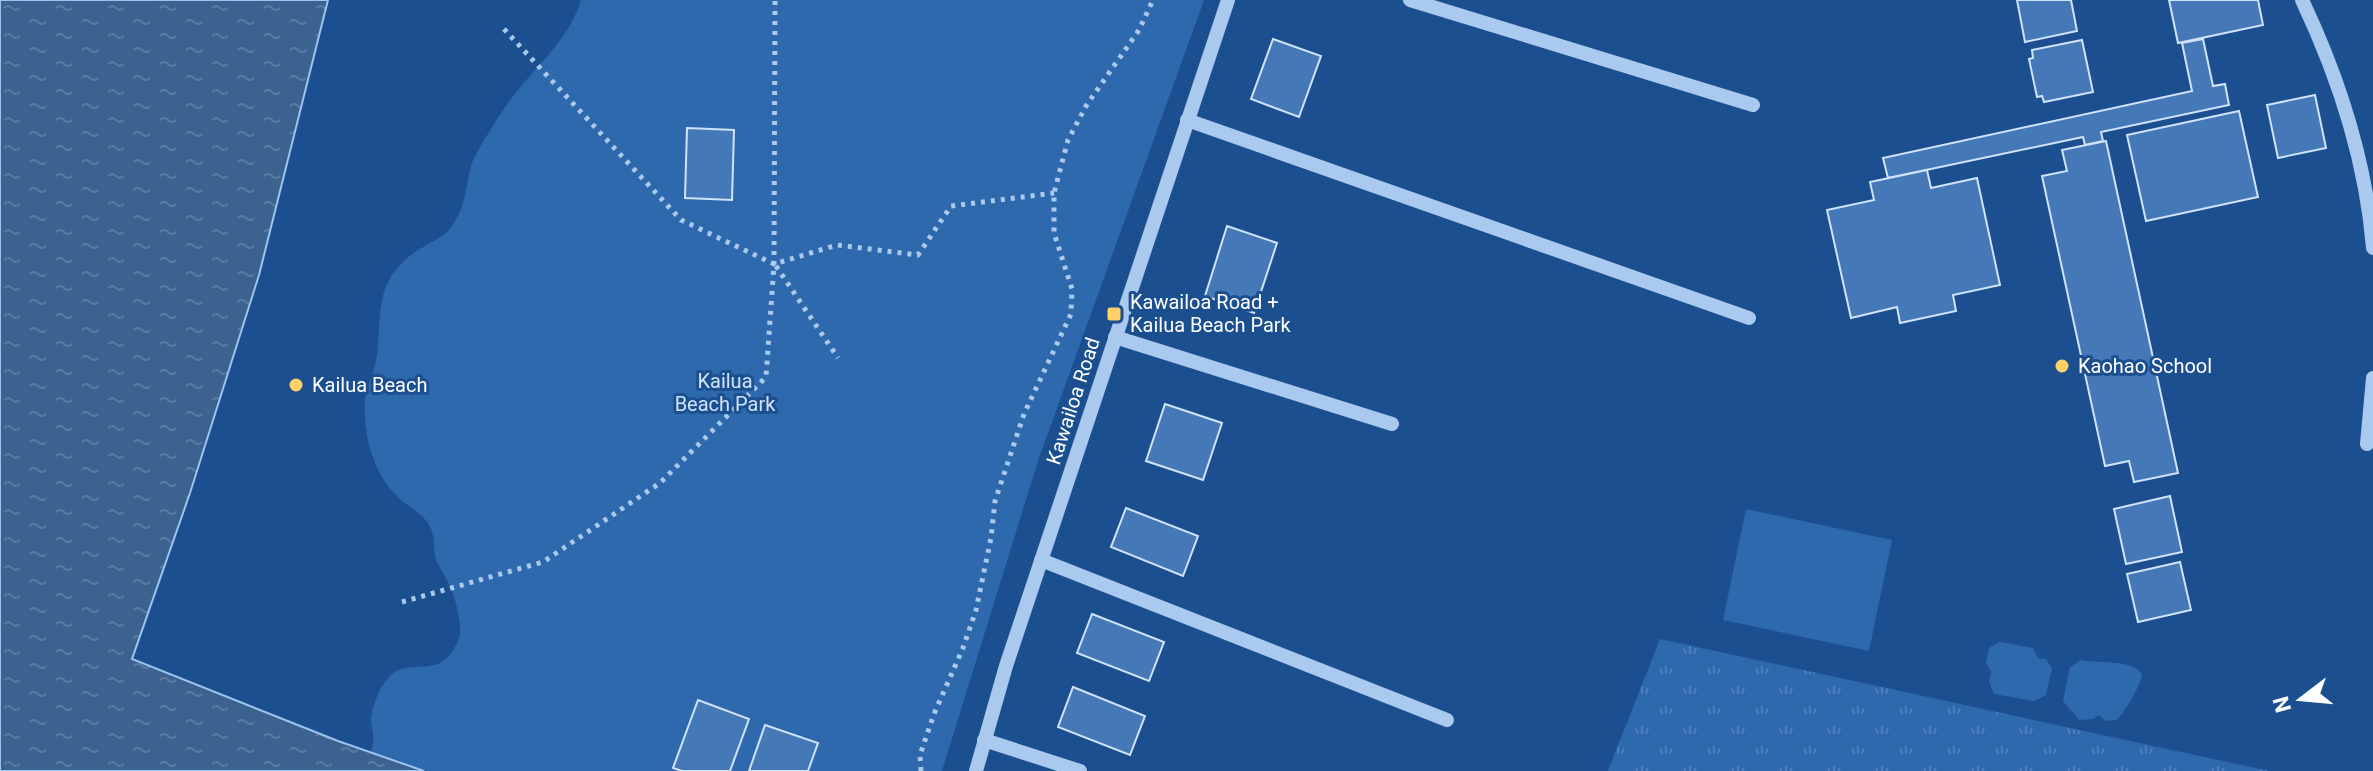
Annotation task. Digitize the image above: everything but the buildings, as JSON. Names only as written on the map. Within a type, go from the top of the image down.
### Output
[{"type":"street","name":"Kawailoa Road","points":[[976,771],[1041,560],[1228,0]]},
{"type":"street","points":[[1410,0],[1753,105]]},
{"type":"street","points":[[2302,0],[2320,37],[2352,134],[2373,248]]},
{"type":"street","points":[[1187,120],[1749,318]]},
{"type":"street","points":[[1115,337],[1392,424]]},
{"type":"street","points":[[2367,444],[2373,378]]},
{"type":"street","points":[[1041,560],[1447,720]]},
{"type":"street","points":[[984,740],[1080,771]]},
{"type":"path","points":[[402,602],[543,562],[660,483],[766,377],[774,264],[775,0]]},
{"type":"path","points":[[921,771],[920,755],[929,728],[976,610],[991,538],[995,501],[1024,414],[1071,314],[1072,289],[1054,233],[1054,193],[1068,140],[1086,106],[1139,30],[1153,0]]},
{"type":"path","points":[[504,29],[681,220],[774,264],[838,358]]},
{"type":"path","points":[[774,264],[837,245],[918,255],[951,206],[1054,193]]},
{"type":"green space","name":"Kailua Beach Park","points":[[581,0],[1204,0],[1038,461],[942,771],[360,771],[372,747],[372,714],[386,680],[399,670],[435,665],[444,660],[452,652],[460,633],[454,597],[436,559],[429,524],[392,491],[377,468],[368,442],[365,401],[376,360],[384,292],[406,259],[444,234],[454,223],[463,202],[471,166],[482,144],[508,103],[568,29]]},
{"type":"green space","points":[[1746,509],[1892,540],[1869,651],[1723,620]]},
{"type":"green space","points":[[1660,639],[2269,771],[1608,771]]},
{"type":"green space","points":[[2000,642],[2033,648],[2038,658],[2046,659],[2052,668],[2046,695],[2034,701],[1994,694],[1989,682],[1991,671],[1986,663],[1989,648]]},
{"type":"green space","points":[[2081,660],[2125,664],[2139,670],[2142,675],[2132,699],[2117,720],[2106,721],[2099,715],[2093,719],[2079,720],[2063,701],[2070,667]]},
{"type":"water","points":[[0,0],[328,0],[259,275],[190,493],[132,659],[338,741],[424,771],[0,771]]},
{"type":"place","name":"Kawailoa Road + Kailua Beach Park","points":[[1114,314]]},
{"type":"place","name":"Kaohao School","points":[[2062,366]]},
{"type":"place","name":"Kailua Beach","points":[[296,385]]}]
